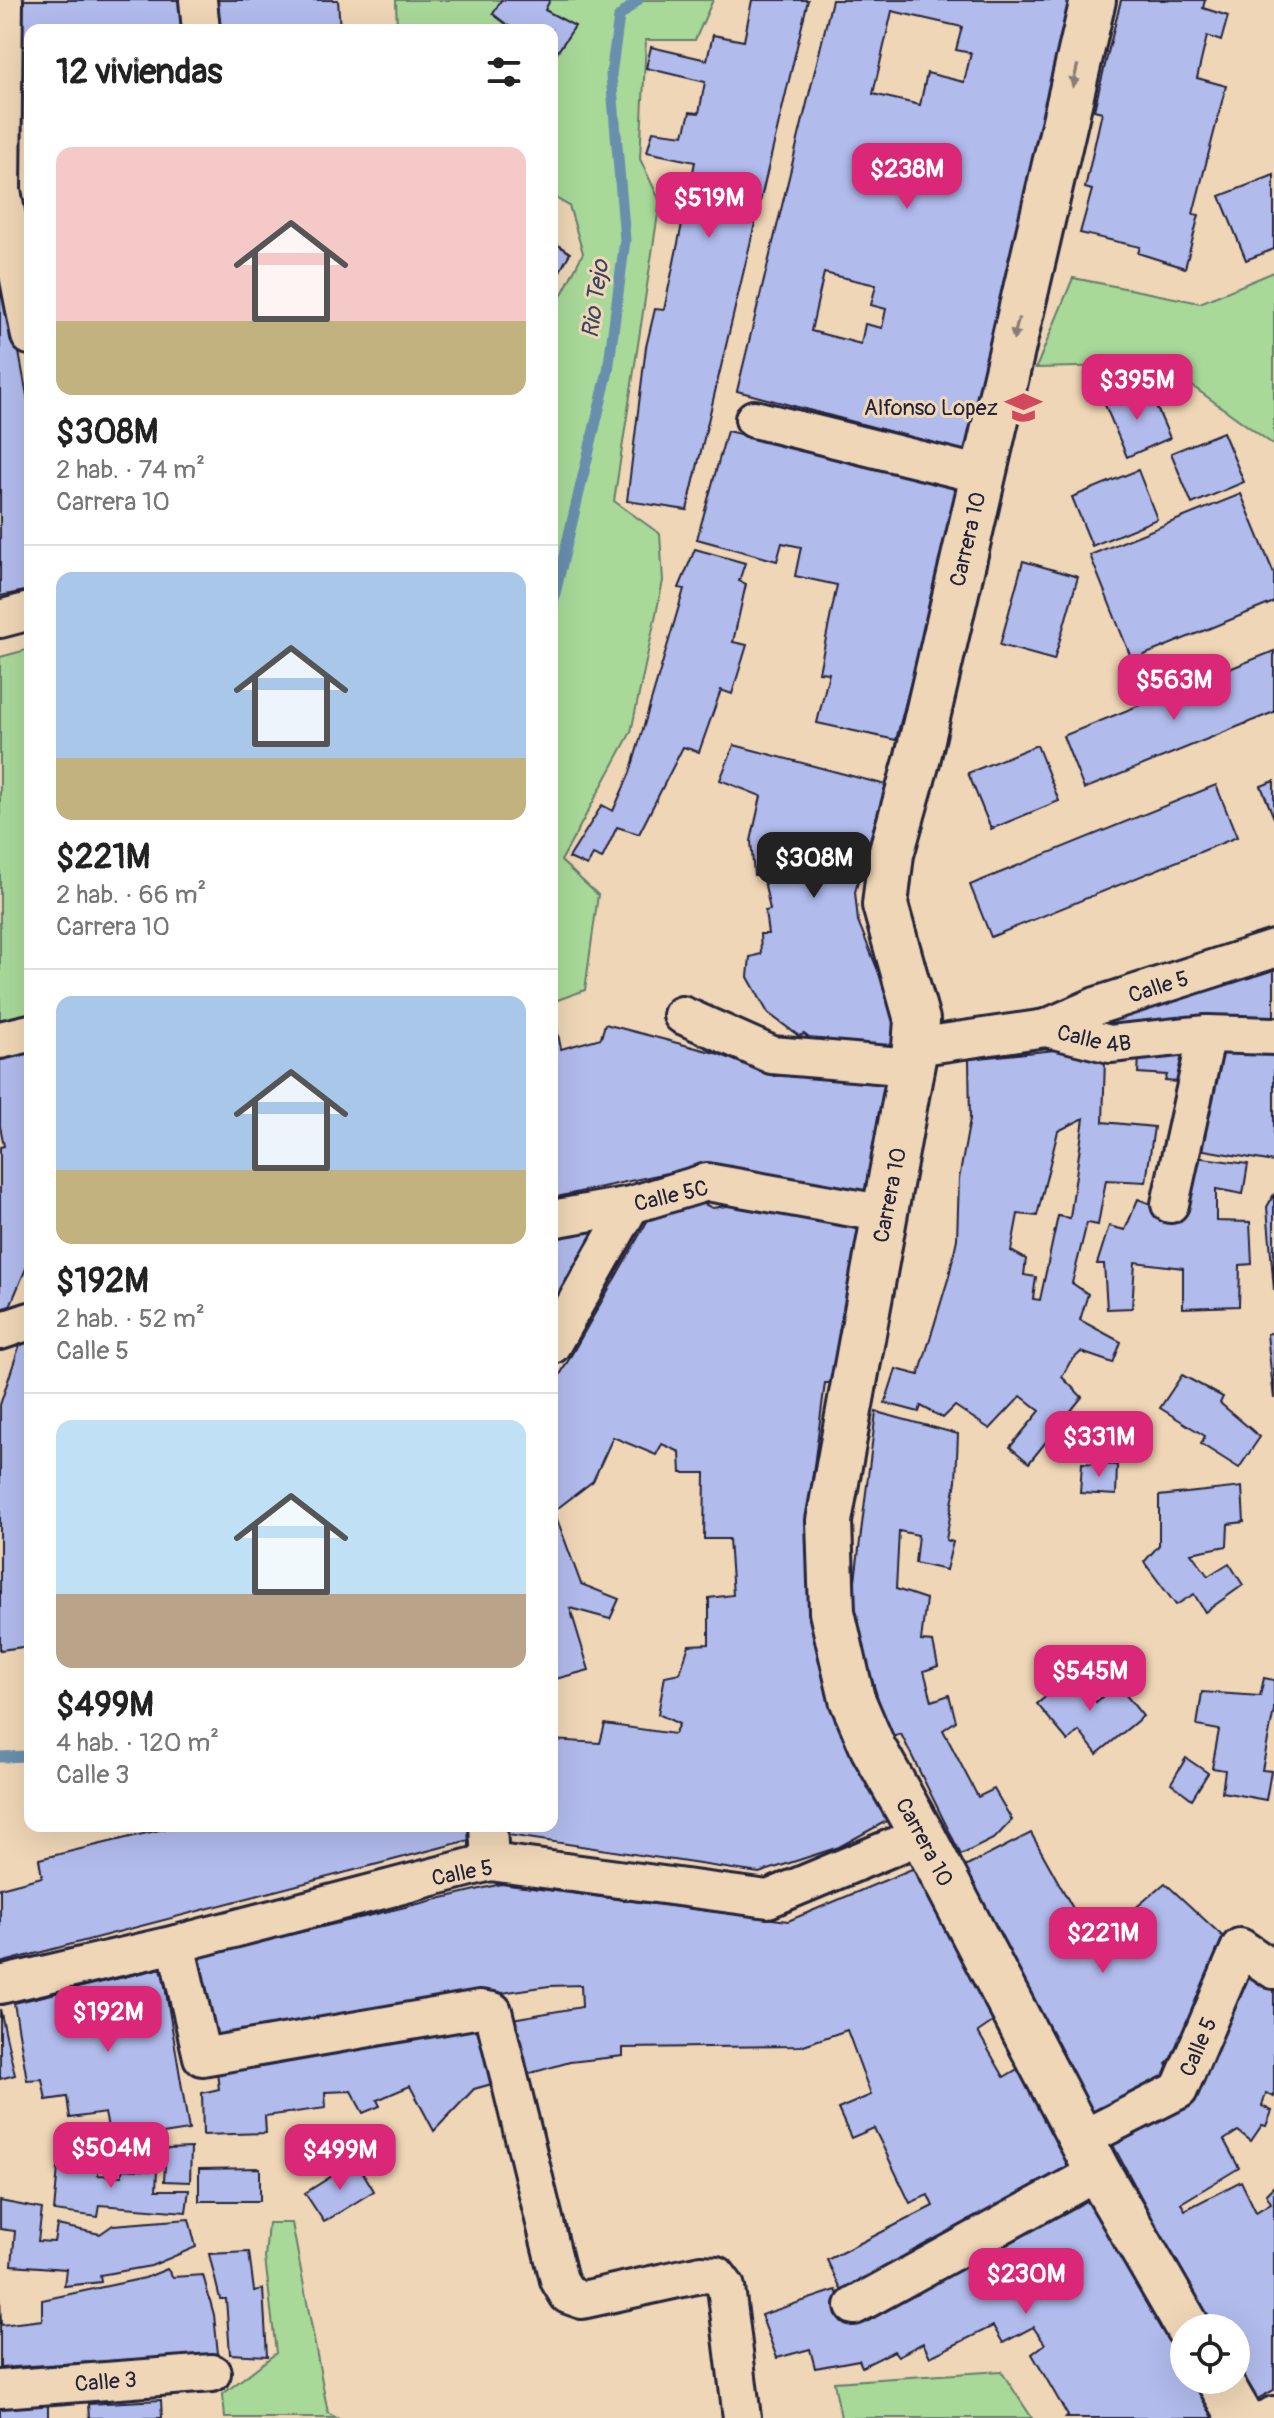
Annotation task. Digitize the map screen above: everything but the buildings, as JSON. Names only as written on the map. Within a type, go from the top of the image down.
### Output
[{"type":"street","points":[[4,0],[11,193],[24,291]]},
{"type":"street","points":[[198,0],[200,24]]},
{"type":"street","name":"Carrera 10","points":[[1093,0],[917,761],[891,854],[885,905],[917,1020],[914,1057],[829,1521],[832,1612],[852,1699],[873,1748],[922,1835],[1089,2156],[1180,2314]]},
{"type":"street","points":[[754,419],[982,475]]},
{"type":"street","points":[[0,619],[24,613]]},
{"type":"street","name":"Calle 5","points":[[1046,1028],[1096,1006],[1274,949]]},
{"type":"street","name":"Calle 4B","points":[[682,1015],[772,1055],[914,1057],[1046,1028],[1110,1044],[1207,1034],[1274,1036]]},
{"type":"street","points":[[0,1040],[24,1034]]},
{"type":"street","points":[[1170,1204],[1207,1034]]},
{"type":"street","name":"Calle 5C","points":[[558,1218],[631,1205],[707,1182],[886,1214]]},
{"type":"street","points":[[558,1334],[631,1205]]},
{"type":"street","points":[[488,1832],[490,1862]]},
{"type":"street","name":"Calle 5","points":[[0,1985],[176,1944],[490,1862],[768,1899],[922,1835]]},
{"type":"street","points":[[176,1944],[202,2057],[480,2009],[493,2011],[559,2280],[568,2295],[582,2300],[701,2274],[717,2275],[726,2287],[742,2418]]},
{"type":"street","name":"Calle 5","points":[[854,2306],[1089,2156],[1179,2090],[1240,1947],[1274,1970]]},
{"type":"street","name":"Calle 3","points":[[0,2389],[70,2402],[212,2373]]},
{"type":"street","points":[[1227,2394],[1241,2418]]},
{"type":"street","points":[[1269,2418],[1274,2415]]},
{"type":"green space","points":[[396,0],[713,0],[695,40],[646,40],[640,159],[660,201],[614,501],[660,534],[663,581],[631,732],[561,861],[598,895],[585,990],[558,1000],[558,302],[583,253],[569,206],[558,200],[558,24],[397,24]]},
{"type":"green space","points":[[1274,272],[1274,445],[1163,365],[1036,368],[1073,278],[1200,303]]},
{"type":"green space","points":[[24,651],[24,1021],[0,1027],[0,657]]},
{"type":"green space","points":[[268,2223],[292,2223],[328,2413],[337,2418],[225,2418],[223,2394],[276,2353],[265,2258]]},
{"type":"green space","points":[[1001,2371],[1032,2418],[841,2418],[834,2382]]},
{"type":"waterway","name":"Rio Tejo","points":[[558,581],[608,371],[625,240],[611,75],[619,17],[638,0]]},
{"type":"waterway","name":"Rio Tejo","points":[[0,1757],[24,1756]]},
{"type":"place","name":"Alfonso Lopez","points":[[1024,407]]}]
